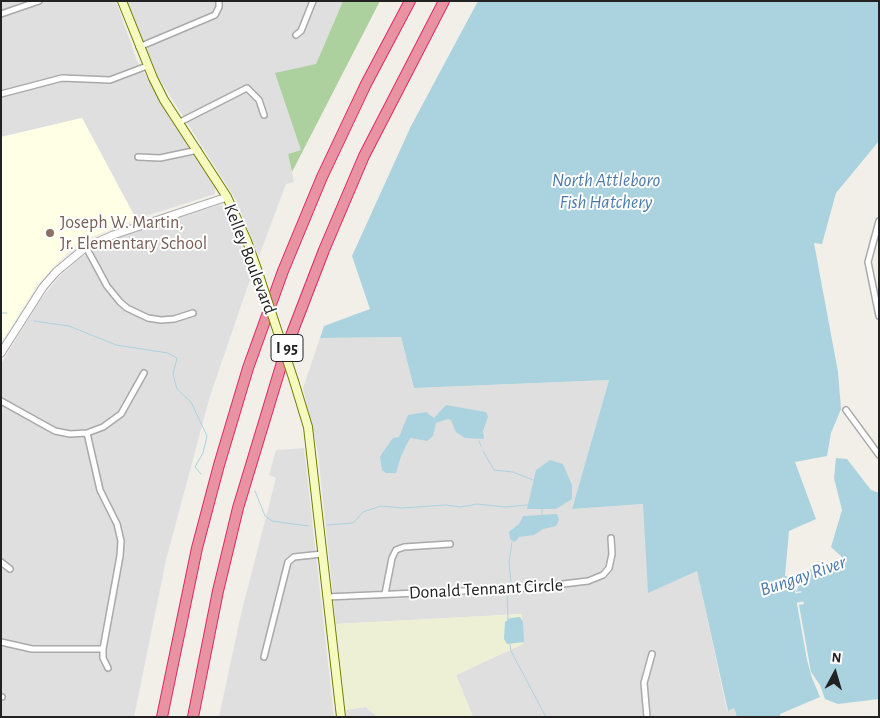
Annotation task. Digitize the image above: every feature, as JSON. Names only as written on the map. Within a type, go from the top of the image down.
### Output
[{"type":"highway","points":[[366,84],[403,1]]},
{"type":"highway","name":"I 95","points":[[162,717],[195,556],[216,473],[243,384],[302,224],[366,84],[410,1]]},
{"type":"highway","name":"I 95","points":[[193,717],[218,592],[238,508],[285,353],[318,266],[358,172],[394,95],[444,1]]},
{"type":"main road","name":"Kelley Boulevard","points":[[122,1],[138,47],[164,100],[198,150],[226,197],[247,241],[294,381],[308,427],[341,717]]},
{"type":"street","points":[[1,14],[39,1]]},
{"type":"street","points":[[138,47],[215,15],[219,7],[219,1]]},
{"type":"street","points":[[296,35],[302,27],[313,1]]},
{"type":"street","points":[[1,94],[62,78],[110,80],[147,66]]},
{"type":"street","points":[[180,122],[248,88],[259,100],[264,115]]},
{"type":"street","points":[[138,157],[160,158],[198,150]]},
{"type":"street","points":[[1,354],[43,287],[56,272],[86,246],[226,197]]},
{"type":"street","points":[[879,221],[868,262],[879,316]]},
{"type":"street","points":[[86,246],[107,286],[127,308],[148,318],[161,320],[174,319],[193,313]]},
{"type":"street","points":[[1,401],[55,431],[70,434],[87,433],[103,427],[121,414],[144,373]]},
{"type":"street","points":[[846,410],[879,455]]},
{"type":"street","points":[[87,433],[100,490],[117,524],[121,541],[103,649],[104,662],[108,668]]},
{"type":"street","name":"Donald Tennant Circle","points":[[327,597],[529,588],[588,581],[603,575],[609,568],[612,559],[611,538]]},
{"type":"street","points":[[385,594],[392,558],[396,550],[404,547],[450,544]]},
{"type":"street","points":[[264,656],[288,562],[294,558],[322,554]]},
{"type":"street","points":[[1,562],[10,569]]},
{"type":"street","points":[[1,642],[21,648],[103,649]]},
{"type":"street","points":[[647,717],[644,683],[652,654]]},
{"type":"shaded area","points":[[1,1],[116,1],[137,61],[215,188],[215,194],[136,219],[82,118],[1,137]]},
{"type":"shaded area","points":[[127,1],[343,1],[316,64],[301,150],[288,154],[294,182],[286,184],[259,256],[236,200],[155,72]]},
{"type":"shaded area","name":"Joseph W. Martin, Jr. Elementary School","points":[[82,118],[136,219],[88,238],[68,252],[37,285],[1,343],[1,137]]},
{"type":"shaded area","points":[[219,205],[226,207],[228,210],[252,274],[210,396],[166,560],[134,717],[1,717],[1,364],[40,300],[58,278],[80,258],[116,237]]},
{"type":"shaded area","points":[[401,337],[414,388],[609,380],[572,509],[643,504],[697,570],[727,711],[734,708],[737,717],[473,717],[456,675],[523,644],[521,614],[336,624],[318,453],[303,388],[320,338]]},
{"type":"shaded area","points":[[304,448],[334,717],[219,717],[241,614],[276,478],[269,475],[276,450]]},
{"type":"shaded area","points":[[522,614],[523,644],[456,675],[473,717],[378,717],[366,707],[345,710],[336,624]]},
{"type":"shaded area","points":[[366,707],[378,717],[346,717],[345,710]]},
{"type":"green space","points":[[343,1],[380,1],[292,172],[288,154],[301,150],[275,73],[316,64]]},
{"type":"water","name":"North Attleboro Fish Hatchery","points":[[478,1],[879,1],[879,141],[836,193],[822,244],[814,243],[838,372],[841,409],[831,433],[827,456],[795,462],[816,519],[789,531],[785,576],[798,579],[795,593],[807,660],[820,697],[780,714],[780,717],[737,717],[734,708],[728,711],[697,571],[648,593],[643,504],[572,509],[609,380],[414,388],[401,337],[320,338],[324,326],[370,309],[352,256],[411,126]]},
{"type":"water","points":[[446,405],[486,412],[488,417],[483,431],[484,439],[465,438],[456,432],[451,420],[448,419],[436,423],[433,436],[427,441],[411,438],[409,440],[401,456],[396,473],[386,473],[382,470],[380,457],[393,438],[399,437],[408,415],[426,412],[434,418]]},
{"type":"water","points":[[836,458],[847,459],[871,490],[879,493],[879,699],[838,704],[825,699],[820,685],[811,672],[799,605],[804,604],[801,591],[796,592],[804,573],[819,565],[834,567],[840,564],[841,556],[831,547],[842,510],[834,478]]},
{"type":"water","points":[[550,460],[563,464],[572,485],[572,499],[556,509],[527,509],[536,470]]},
{"type":"water","points":[[557,514],[559,520],[556,526],[543,529],[534,535],[519,537],[515,542],[510,539],[509,532],[519,524],[523,516]]},
{"type":"water","points":[[520,617],[523,622],[524,642],[507,644],[504,639],[505,622],[510,618]]},
{"type":"waterway","points":[[1,313],[7,313]]},
{"type":"waterway","points":[[34,321],[69,326],[116,345],[168,353],[177,358],[173,374],[177,389],[191,402],[207,436],[203,453],[195,467],[201,474]]},
{"type":"waterway","points":[[479,441],[481,446]]},
{"type":"waterway","points":[[483,451],[494,470],[513,472],[533,480]]},
{"type":"waterway","points":[[255,491],[265,516],[272,521],[308,526]]},
{"type":"waterway","points":[[327,525],[353,523],[363,512],[381,506],[402,508],[446,505],[461,507],[477,504],[505,507],[528,505]]},
{"type":"waterway","points":[[542,507],[542,516]]},
{"type":"waterway","points":[[511,582],[509,562],[512,542]]},
{"type":"waterway","points":[[507,593],[508,620]]},
{"type":"waterway","name":"Bungay River","points":[[786,600],[802,597]]},
{"type":"waterway","points":[[510,644],[511,651],[546,717]]},
{"type":"place","name":"Joseph W. Martin, Jr. Elementary School","points":[[50,233]]}]
